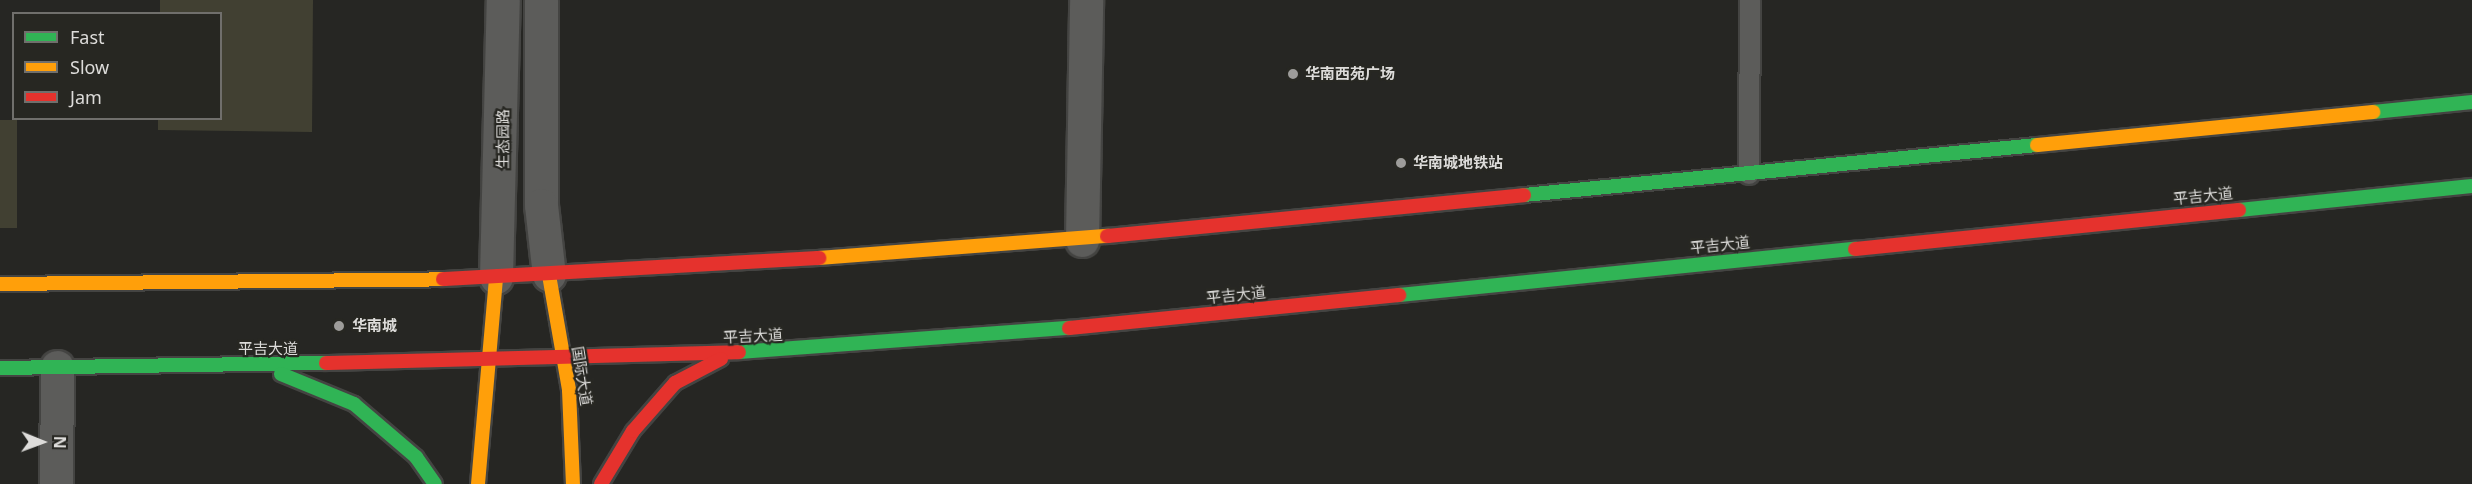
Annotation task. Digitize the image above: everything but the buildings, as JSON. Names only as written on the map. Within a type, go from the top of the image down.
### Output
[{"type":"main road","points":[[0,284],[549,275],[1082,240],[2472,102]]},
{"type":"main road","name":"平吉大道","points":[[0,368],[563,360],[735,353],[985,337],[2472,186]]},
{"type":"main road","name":"国际大道","points":[[549,275],[572,423],[573,484]]},
{"type":"main road","points":[[478,484],[486,362],[496,277]]},
{"type":"main road","points":[[601,484],[633,430],[675,383],[735,353]]},
{"type":"main road","points":[[235,366],[282,374],[354,404],[416,457],[435,484]]},
{"type":"street","name":"生态园路","points":[[496,277],[503,0]]},
{"type":"street","points":[[541,0],[541,205],[549,275]]},
{"type":"street","points":[[1082,240],[1086,0]]},
{"type":"street","points":[[56,484],[57,367]]},
{"type":"lane","points":[[1749,174],[1750,0]]},
{"type":"traffic: fast","points":[[2373,112],[2472,102]]},
{"type":"traffic: fast","points":[[1524,195],[2037,145]]},
{"type":"traffic: fast","points":[[2239,210],[2472,186]]},
{"type":"traffic: fast","points":[[1399,295],[1855,249]]},
{"type":"traffic: fast","points":[[739,352],[1069,328]]},
{"type":"traffic: fast","points":[[0,368],[326,363]]},
{"type":"traffic: fast","points":[[281,374],[354,404],[416,457],[435,484]]},
{"type":"traffic: slow","points":[[2037,145],[2373,112]]},
{"type":"traffic: slow","points":[[819,258],[1107,236]]},
{"type":"traffic: slow","points":[[549,275],[569,390],[573,484]]},
{"type":"traffic: slow","points":[[478,484],[496,277]]},
{"type":"traffic: slow","points":[[0,284],[443,279]]},
{"type":"traffic: jam","points":[[1107,236],[1524,195]]},
{"type":"traffic: jam","points":[[1855,249],[2239,210]]},
{"type":"traffic: jam","points":[[443,279],[819,258]]},
{"type":"traffic: jam","points":[[1069,328],[1399,295]]},
{"type":"traffic: jam","points":[[326,363],[739,352]]},
{"type":"traffic: jam","points":[[601,484],[633,431],[675,383],[721,359]]},
{"type":"place","name":"华南西苑广场","points":[[1293,74]]},
{"type":"place","name":"华南城地铁站","points":[[1401,163]]},
{"type":"place","name":"华南城","points":[[339,326]]}]
